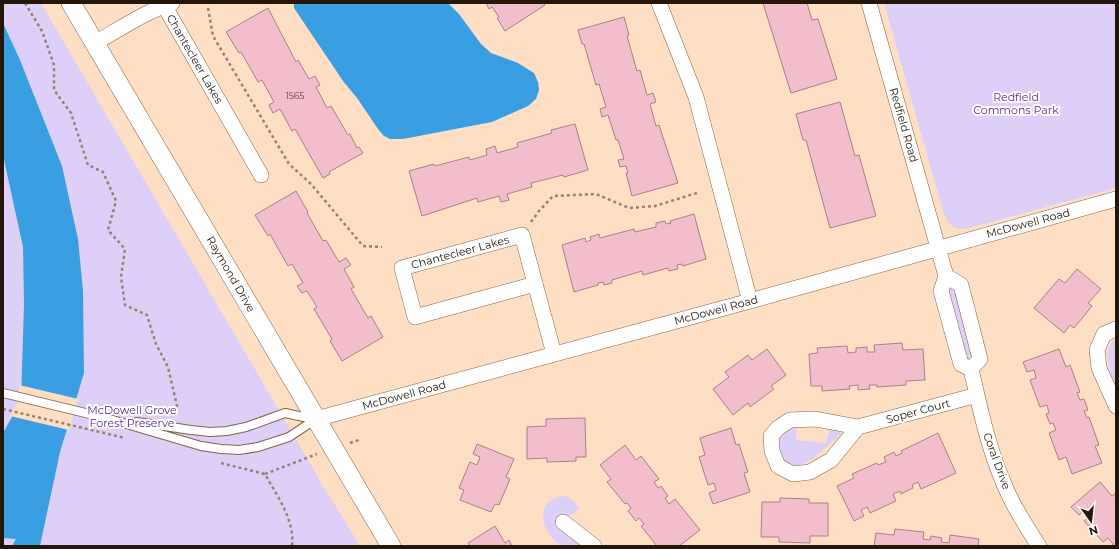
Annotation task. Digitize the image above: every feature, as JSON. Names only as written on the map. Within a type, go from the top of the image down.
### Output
[{"type":"street","name":"Raymond Drive","points":[[71,3],[391,546]]},
{"type":"street","points":[[659,3],[696,97],[750,301]]},
{"type":"street","name":"Redfield Road","points":[[869,3],[938,248]]},
{"type":"street","name":"Chantecleer Lakes","points":[[95,44],[124,26],[168,4],[261,175]]},
{"type":"street","name":"McDowell Road","points":[[316,419],[750,301],[1116,199]]},
{"type":"street","name":"Chantecleer Lakes","points":[[535,284],[415,317],[402,268],[522,235],[554,354]]},
{"type":"street","points":[[938,248],[946,276],[942,291],[961,364],[971,368],[980,359],[961,285],[946,276]]},
{"type":"street","points":[[1116,329],[1104,334],[1097,350],[1098,368],[1116,406]]},
{"type":"street","name":"Coral Drive","points":[[971,368],[986,432],[1004,484],[1024,524],[1039,546]]},
{"type":"street","name":"Soper Court","points":[[858,427],[831,460],[810,472],[793,474],[778,466],[772,451],[771,436],[778,428],[790,420],[815,419],[858,427],[977,395]]},
{"type":"street","points":[[563,522],[594,546]]},
{"type":"lane","points":[[3,393],[106,418],[201,446],[221,450],[239,450],[258,447],[289,437],[316,419]]},
{"type":"lane","points":[[106,418],[191,430],[227,431],[246,427],[285,413],[316,419]]},
{"type":"path","points":[[25,3],[42,31],[54,65],[54,90],[71,113],[88,165],[103,172],[116,201],[108,230],[125,248],[121,277],[125,305],[148,315],[156,344],[168,367],[177,406],[166,427]]},
{"type":"path","points":[[208,8],[213,36],[289,164],[311,184],[363,246],[382,247]]},
{"type":"path","points":[[522,235],[539,211],[553,196],[596,194],[629,208],[654,206],[697,193]]},
{"type":"path","points":[[3,409],[102,432]]},
{"type":"path","points":[[292,546],[294,536],[289,520],[265,474],[312,456]]},
{"type":"green space","name":"McDowell Grove Forest Preserve","points":[[3,3],[41,3],[322,484],[360,546],[3,546]]},
{"type":"green space","name":"Redfield Commons Park","points":[[884,3],[1116,3],[1116,188],[966,229],[952,226],[944,214]]},
{"type":"green space","points":[[954,285],[974,357],[972,360],[966,361],[946,287]]},
{"type":"green space","points":[[1116,340],[1116,394],[1107,353],[1110,345]]},
{"type":"green space","points":[[797,426],[796,440],[826,443],[830,428],[842,433],[810,460],[800,465],[794,465],[781,458],[778,447],[778,435],[784,428]]},
{"type":"green space","points":[[566,496],[574,501],[580,509],[568,517],[592,546],[564,546],[554,540],[548,533],[544,525],[544,509],[548,503],[555,498]]},
{"type":"water","points":[[294,3],[448,3],[459,14],[481,44],[491,53],[518,63],[534,73],[538,82],[539,90],[536,99],[528,106],[492,122],[403,139],[390,139],[384,136],[378,129],[357,98],[343,81],[294,8]]},
{"type":"water","points":[[3,23],[20,60],[62,166],[78,239],[83,291],[84,373],[60,452],[40,546],[12,546],[16,539],[3,538],[3,433],[21,401],[24,304],[23,247],[3,155]]},
{"type":"pier","points":[[19,385],[78,399],[69,430],[10,416],[19,400]]},
{"type":"building","points":[[486,3],[543,3],[545,5],[505,31],[497,18],[499,17],[492,7],[489,9]]},
{"type":"building","points":[[763,3],[807,3],[812,20],[818,19],[837,79],[791,93]]},
{"type":"building","points":[[268,8],[296,62],[298,60],[309,79],[315,76],[320,85],[316,87],[327,108],[331,106],[348,135],[350,134],[357,148],[359,147],[363,153],[329,172],[330,174],[323,178],[295,129],[292,131],[280,109],[273,113],[269,105],[274,102],[262,80],[258,82],[241,52],[239,53],[226,32]]},
{"type":"building","points":[[624,17],[629,35],[627,36],[637,71],[640,70],[647,95],[653,93],[656,102],[650,104],[656,126],[659,125],[678,183],[632,196],[626,173],[628,173],[626,166],[620,167],[618,160],[624,159],[618,140],[616,140],[608,115],[602,117],[600,109],[606,107],[599,84],[596,85],[584,44],[582,44],[578,30]]},
{"type":"building","points":[[840,102],[855,156],[859,155],[876,216],[830,228],[806,140],[803,140],[796,114]]},
{"type":"building","points":[[575,124],[588,170],[564,177],[563,175],[531,183],[532,187],[507,194],[509,200],[501,202],[499,196],[478,202],[477,198],[422,216],[409,171],[469,157],[470,160],[487,155],[486,149],[495,146],[497,153],[518,147],[517,143],[552,133],[551,130]]},
{"type":"building","points":[[296,191],[323,241],[326,240],[339,262],[346,258],[351,265],[344,269],[354,287],[351,289],[368,318],[371,316],[383,337],[342,361],[330,341],[332,339],[314,309],[317,307],[307,291],[302,293],[297,286],[303,283],[292,264],[288,266],[270,234],[268,236],[255,215]]},
{"type":"building","points":[[694,214],[706,259],[683,266],[682,264],[677,265],[678,269],[669,271],[668,268],[643,275],[642,271],[612,280],[612,283],[604,285],[603,282],[598,283],[598,285],[574,292],[562,245],[585,238],[586,242],[591,240],[590,237],[599,234],[600,238],[634,229],[635,232],[656,227],[656,223],[665,221],[666,224],[671,223],[670,221]]},
{"type":"building","points":[[1077,269],[1101,289],[1088,303],[1092,306],[1074,328],[1070,325],[1064,333],[1034,308],[1059,279],[1065,283]]},
{"type":"building","points":[[902,343],[903,350],[923,349],[925,380],[906,381],[906,385],[877,387],[877,385],[869,385],[870,389],[858,390],[858,385],[849,386],[850,389],[822,391],[822,386],[811,386],[809,354],[818,353],[817,348],[847,346],[848,353],[856,352],[856,348],[867,347],[867,352],[875,352],[874,345]]},
{"type":"building","points":[[767,349],[786,375],[771,386],[774,389],[750,407],[748,403],[733,415],[713,389],[729,377],[725,372],[748,355],[752,360]]},
{"type":"building","points":[[1059,349],[1066,367],[1070,365],[1080,392],[1077,393],[1080,400],[1084,399],[1088,410],[1084,411],[1087,418],[1089,417],[1099,445],[1095,446],[1102,463],[1072,474],[1066,457],[1059,460],[1049,433],[1056,430],[1053,423],[1050,424],[1046,414],[1049,413],[1047,405],[1040,407],[1030,380],[1036,378],[1034,370],[1027,372],[1023,362]]},
{"type":"building","points":[[585,418],[586,457],[576,457],[576,461],[547,462],[547,458],[527,459],[527,427],[546,426],[546,419]]},
{"type":"building","points":[[731,428],[736,445],[739,444],[748,472],[744,473],[750,492],[713,504],[709,493],[716,490],[714,483],[708,485],[699,457],[705,455],[700,438]]},
{"type":"building","points":[[938,433],[956,473],[921,489],[918,482],[912,485],[913,488],[901,494],[900,491],[893,494],[896,501],[870,513],[867,507],[861,510],[864,516],[854,521],[837,486],[854,478],[852,474],[877,463],[878,465],[886,462],[884,457],[894,452],[896,456],[902,453],[901,451]]},
{"type":"building","points":[[477,444],[514,459],[506,477],[510,479],[499,505],[495,504],[491,512],[460,500],[464,490],[459,488],[470,462],[477,465],[480,457],[473,454]]},
{"type":"building","points":[[625,445],[636,460],[641,456],[659,479],[654,482],[658,488],[661,486],[668,496],[665,498],[669,504],[675,499],[700,530],[679,546],[657,546],[641,526],[644,524],[639,518],[636,521],[628,511],[631,508],[627,503],[625,504],[607,482],[611,479],[600,465]]},
{"type":"building","points":[[1100,482],[1112,496],[1116,493],[1116,546],[1111,546],[1113,544],[1108,538],[1103,542],[1084,521],[1089,517],[1084,511],[1079,515],[1071,507]]},
{"type":"building","points":[[780,498],[809,499],[809,503],[828,503],[828,536],[810,536],[810,543],[779,542],[779,537],[761,537],[762,502],[780,502]]},
{"type":"building","points":[[495,526],[505,543],[509,540],[512,546],[470,546],[468,543]]},
{"type":"building","points":[[895,529],[924,532],[923,539],[930,540],[931,536],[942,538],[941,542],[949,543],[950,535],[979,539],[978,546],[874,546],[876,533],[894,535]]}]
